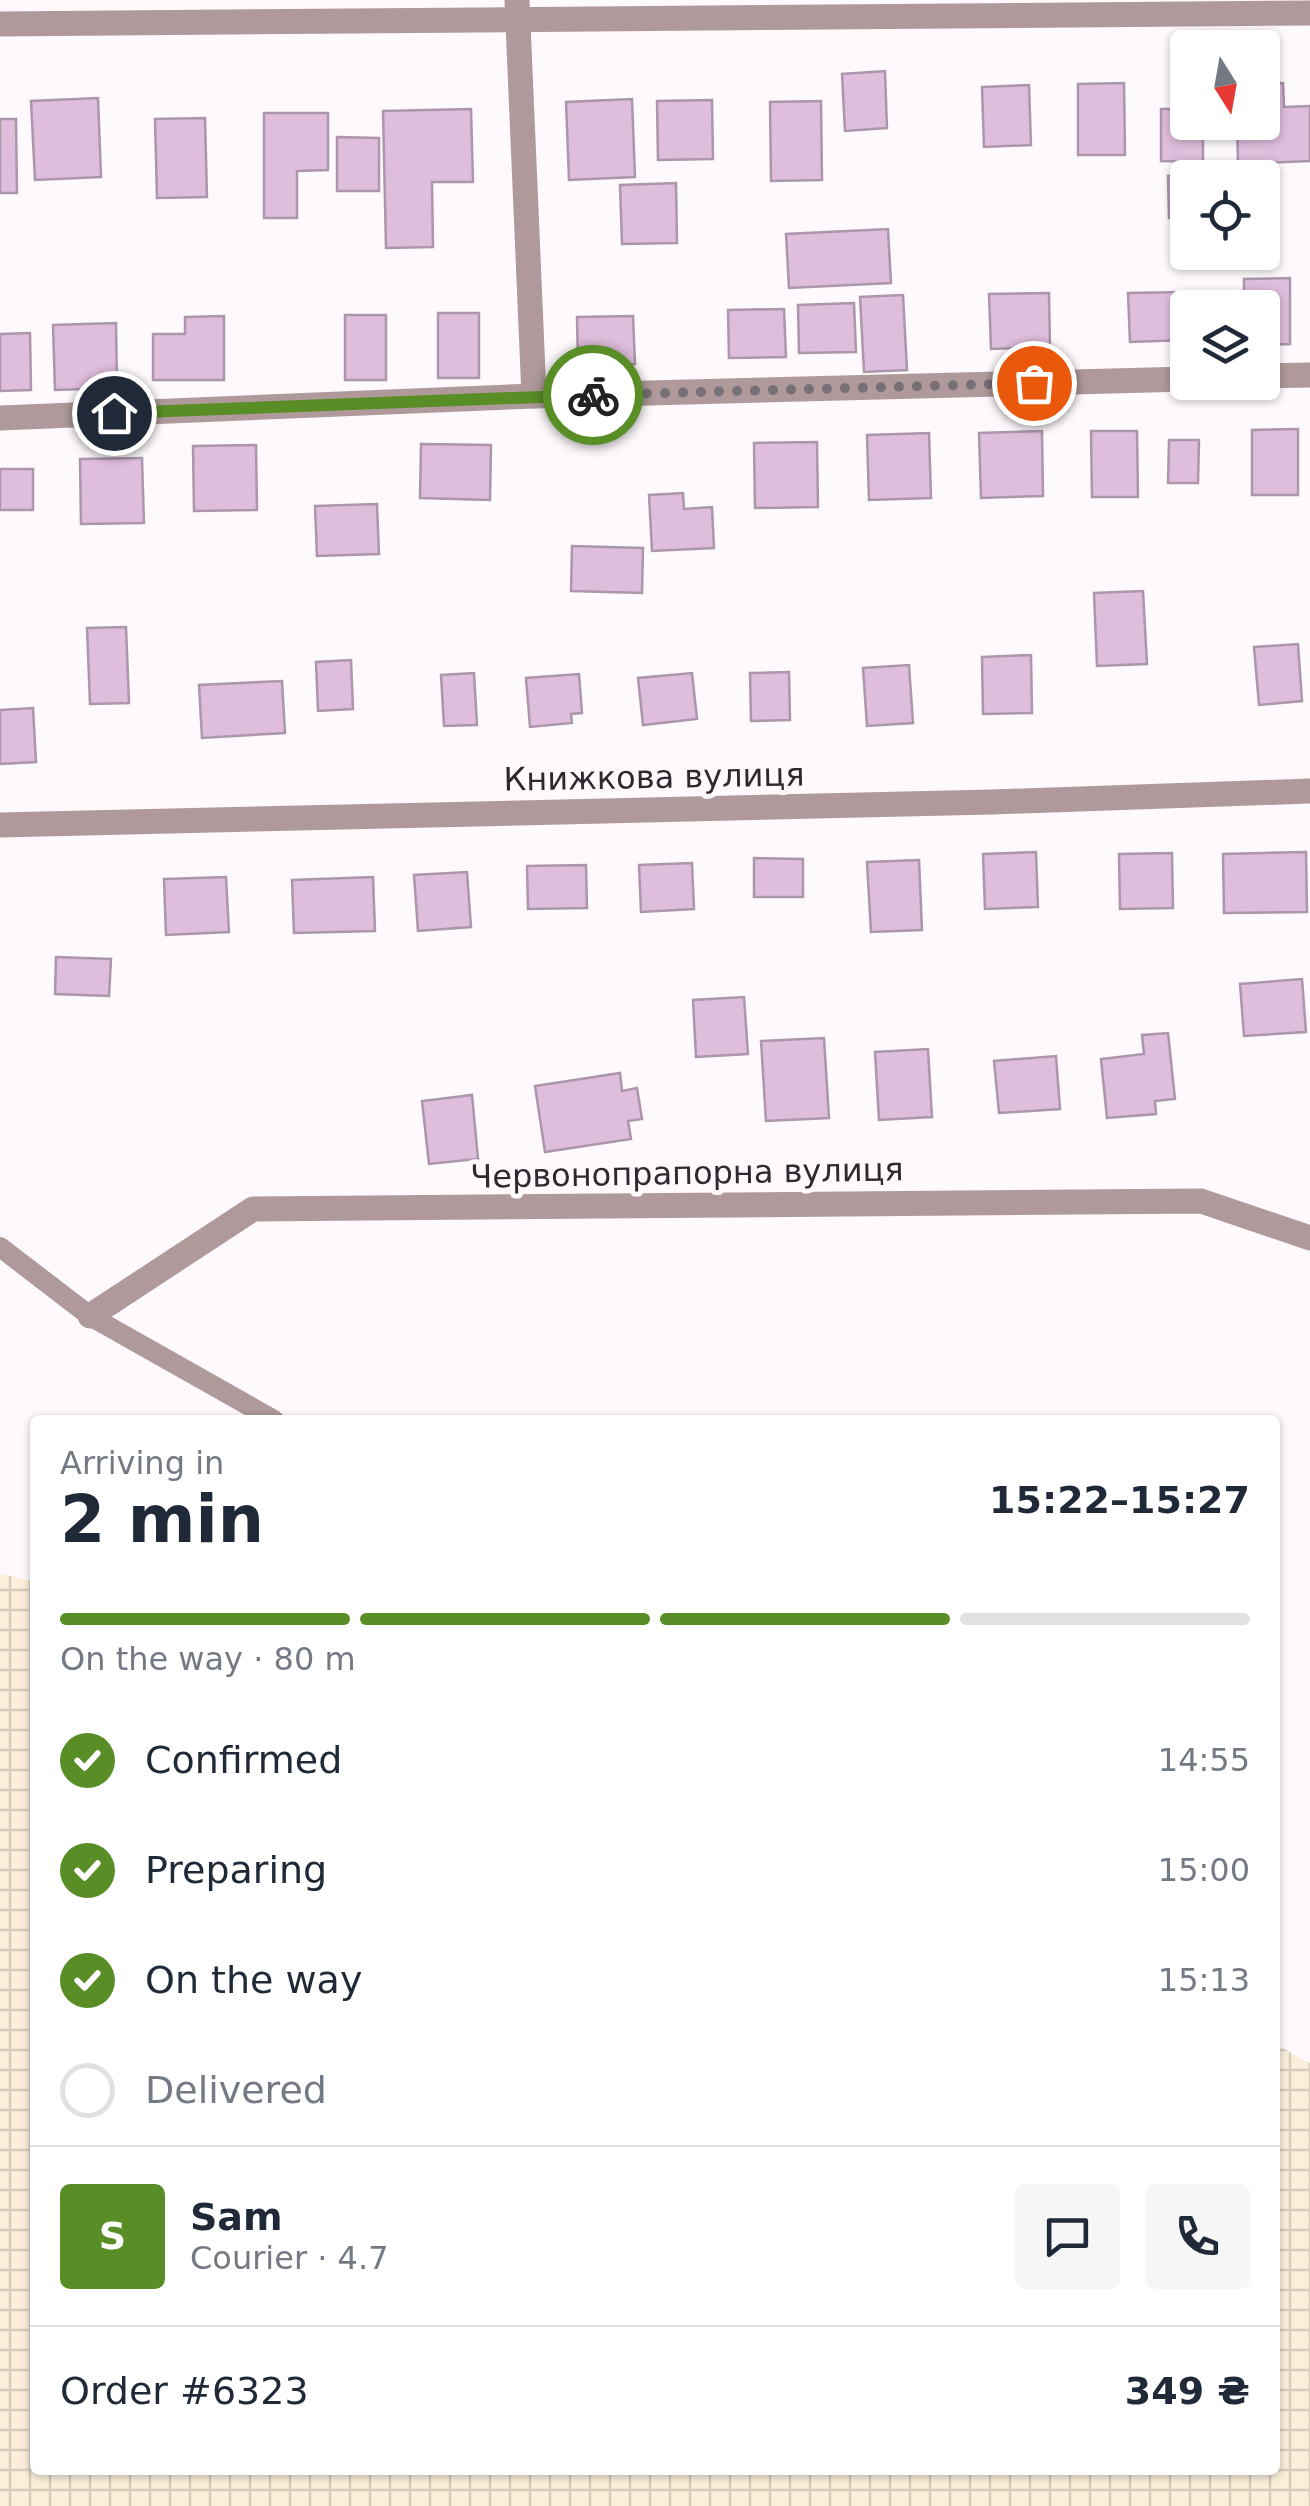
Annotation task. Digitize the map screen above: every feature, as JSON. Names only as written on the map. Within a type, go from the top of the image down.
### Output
[{"type":"street","points":[[0,24],[517,11],[1310,14]]},
{"type":"street","points":[[517,11],[534,396]]},
{"type":"street","points":[[1280,376],[1310,375]]},
{"type":"street","points":[[0,418],[534,396],[1170,378]]},
{"type":"street","name":"Книжкова вулиця","points":[[0,826],[1310,790]]},
{"type":"street","name":"Червонопрапорна вулиця","points":[[90,1316],[252,1210],[1201,1201],[1310,1238]]},
{"type":"lane","points":[[0,1247],[90,1316],[265,1415]]},
{"type":"shaded area","points":[[0,1574],[30,1580],[30,2475],[1280,2475],[1280,2047],[1310,2063],[1310,2506],[0,2506]]},
{"type":"building","points":[[885,71],[887,128],[845,131],[842,74]]},
{"type":"building","points":[[1124,83],[1125,155],[1078,155],[1078,84]]},
{"type":"building","points":[[1280,83],[1284,107],[1310,106],[1310,161],[1238,160],[1237,140],[1280,140]]},
{"type":"building","points":[[1029,85],[1031,145],[984,147],[982,87]]},
{"type":"building","points":[[98,98],[101,177],[35,180],[31,101]]},
{"type":"building","points":[[632,99],[635,177],[569,180],[566,102]]},
{"type":"building","points":[[712,100],[713,159],[658,160],[657,101]]},
{"type":"building","points":[[821,101],[822,180],[771,181],[770,102]]},
{"type":"building","points":[[471,109],[473,182],[432,182],[433,247],[386,248],[383,111]]},
{"type":"building","points":[[1161,109],[1170,109],[1170,140],[1203,140],[1203,160],[1161,161]]},
{"type":"building","points":[[264,113],[328,113],[328,170],[297,171],[297,218],[264,218]]},
{"type":"building","points":[[205,118],[207,197],[157,198],[155,119]]},
{"type":"building","points":[[0,119],[16,119],[17,193],[0,193]]},
{"type":"building","points":[[337,137],[379,138],[379,191],[337,191]]},
{"type":"building","points":[[1168,176],[1170,176],[1169,218]]},
{"type":"building","points":[[676,183],[677,243],[622,244],[620,185]]},
{"type":"building","points":[[888,229],[891,283],[789,288],[786,234]]},
{"type":"building","points":[[1290,278],[1290,344],[1280,344],[1280,290],[1244,290],[1244,279]]},
{"type":"building","points":[[1170,292],[1170,341],[1130,342],[1128,293]]},
{"type":"building","points":[[1049,293],[1050,347],[991,349],[989,294]]},
{"type":"building","points":[[903,295],[907,370],[864,372],[860,297]]},
{"type":"building","points":[[854,303],[856,352],[799,353],[798,305]]},
{"type":"building","points":[[784,309],[786,357],[729,358],[728,310]]},
{"type":"building","points":[[438,313],[479,313],[479,378],[438,378]]},
{"type":"building","points":[[345,315],[386,315],[386,380],[345,380]]},
{"type":"building","points":[[224,316],[224,380],[153,380],[153,334],[185,334],[185,317]]},
{"type":"building","points":[[633,316],[635,364],[578,366],[577,317]]},
{"type":"building","points":[[116,323],[117,388],[55,390],[53,325]]},
{"type":"building","points":[[30,333],[31,390],[0,391],[0,334]]},
{"type":"building","points":[[1298,429],[1298,495],[1252,495],[1252,430]]},
{"type":"building","points":[[1042,431],[1043,496],[981,498],[979,433]]},
{"type":"building","points":[[1091,431],[1137,431],[1138,497],[1092,497]]},
{"type":"building","points":[[929,433],[931,498],[869,500],[867,435]]},
{"type":"building","points":[[1169,440],[1199,440],[1198,483],[1168,483]]},
{"type":"building","points":[[817,442],[818,507],[755,508],[754,443]]},
{"type":"building","points":[[421,444],[491,445],[490,500],[420,498]]},
{"type":"building","points":[[256,445],[257,510],[194,511],[193,446]]},
{"type":"building","points":[[142,458],[144,523],[81,524],[80,459]]},
{"type":"building","points":[[0,469],[33,469],[33,510],[0,510]]},
{"type":"building","points":[[683,493],[684,509],[712,507],[714,548],[652,551],[649,495]]},
{"type":"building","points":[[377,504],[379,554],[317,556],[315,506]]},
{"type":"building","points":[[572,546],[643,548],[642,593],[571,591]]},
{"type":"building","points":[[1143,591],[1147,664],[1097,666],[1094,593]]},
{"type":"building","points":[[126,627],[129,703],[90,704],[87,628]]},
{"type":"building","points":[[1298,644],[1302,701],[1259,705],[1254,647]]},
{"type":"building","points":[[1031,655],[1032,713],[983,714],[982,657]]},
{"type":"building","points":[[351,660],[353,709],[318,711],[316,662]]},
{"type":"building","points":[[909,665],[913,723],[867,726],[863,668]]},
{"type":"building","points":[[789,672],[790,720],[751,721],[750,673]]},
{"type":"building","points":[[474,673],[477,725],[444,726],[441,675]]},
{"type":"building","points":[[692,673],[697,719],[643,725],[638,678]]},
{"type":"building","points":[[579,674],[582,713],[571,714],[572,723],[530,727],[526,678]]},
{"type":"building","points":[[282,681],[285,733],[202,738],[199,685]]},
{"type":"building","points":[[33,708],[36,762],[0,764],[0,710]]},
{"type":"building","points":[[1036,852],[1038,907],[985,909],[983,854]]},
{"type":"building","points":[[1306,852],[1307,912],[1224,913],[1223,854]]},
{"type":"building","points":[[1172,853],[1173,908],[1120,909],[1119,854]]},
{"type":"building","points":[[754,858],[803,859],[803,897],[754,897]]},
{"type":"building","points":[[919,860],[922,930],[871,932],[867,862]]},
{"type":"building","points":[[692,863],[694,909],[641,912],[639,865]]},
{"type":"building","points":[[586,865],[587,908],[528,909],[527,866]]},
{"type":"building","points":[[467,872],[471,927],[418,931],[414,875]]},
{"type":"building","points":[[226,877],[229,932],[166,935],[164,879]]},
{"type":"building","points":[[373,877],[375,931],[294,933],[292,880]]},
{"type":"building","points":[[56,957],[111,959],[109,996],[55,994]]},
{"type":"building","points":[[1302,979],[1306,1032],[1244,1036],[1240,984]]},
{"type":"building","points":[[744,997],[748,1054],[696,1057],[693,1000]]},
{"type":"building","points":[[1168,1033],[1175,1099],[1155,1101],[1156,1114],[1107,1118],[1101,1059],[1144,1054],[1142,1035]]},
{"type":"building","points":[[824,1038],[829,1118],[766,1121],[761,1041]]},
{"type":"building","points":[[928,1049],[932,1117],[879,1120],[875,1052]]},
{"type":"building","points":[[1056,1056],[1060,1109],[999,1113],[994,1061]]},
{"type":"building","points":[[620,1073],[622,1091],[637,1088],[642,1119],[628,1121],[631,1139],[545,1152],[535,1086]]},
{"type":"building","points":[[472,1095],[478,1159],[429,1164],[422,1101]]},
{"type":"way so far","points":[[593,395],[1034,383]]},
{"type":"route","points":[[114,413],[593,395]]}]
